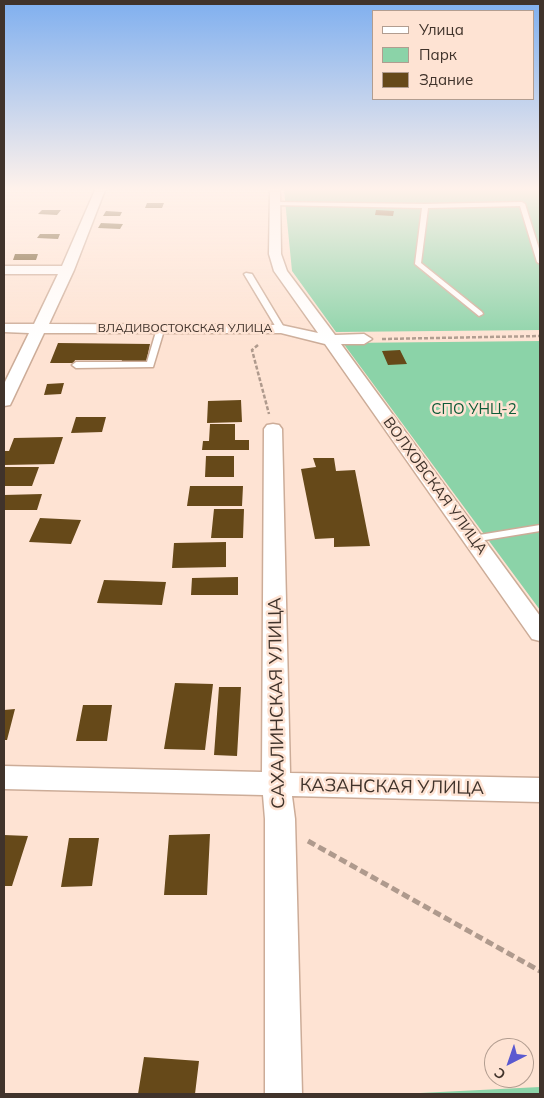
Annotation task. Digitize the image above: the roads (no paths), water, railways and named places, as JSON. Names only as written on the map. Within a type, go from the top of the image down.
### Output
[{"type":"street","points":[[4,401],[79,241]]},
{"type":"street","points":[[276,241],[276,254],[281,271],[329,340]]},
{"type":"street","points":[[4,270],[67,270]]},
{"type":"street","name":"ВЛАДИВОСТОКСКАЯ УЛИЦА","points":[[4,328],[281,329],[329,340],[364,339]]},
{"type":"street","name":"ВОЛХОВСКАЯ УЛИЦА","points":[[329,340],[540,633]]},
{"type":"street","name":"САХАЛИНСКАЯ УЛИЦА","points":[[273,429],[276,785],[280,819],[284,1094]]},
{"type":"street","name":"КАЗАНСКАЯ УЛИЦА","points":[[4,778],[540,790]]},
{"type":"lane","points":[[421,241],[418,264],[479,314]]},
{"type":"lane","points":[[534,241],[540,262]]},
{"type":"lane","points":[[248,274],[281,329]]},
{"type":"lane","points":[[76,365],[150,365],[161,328]]},
{"type":"lane","points":[[473,539],[540,528]]},
{"type":"park label","name":"СПО УНЦ-2","points":[[474,409]]}]
